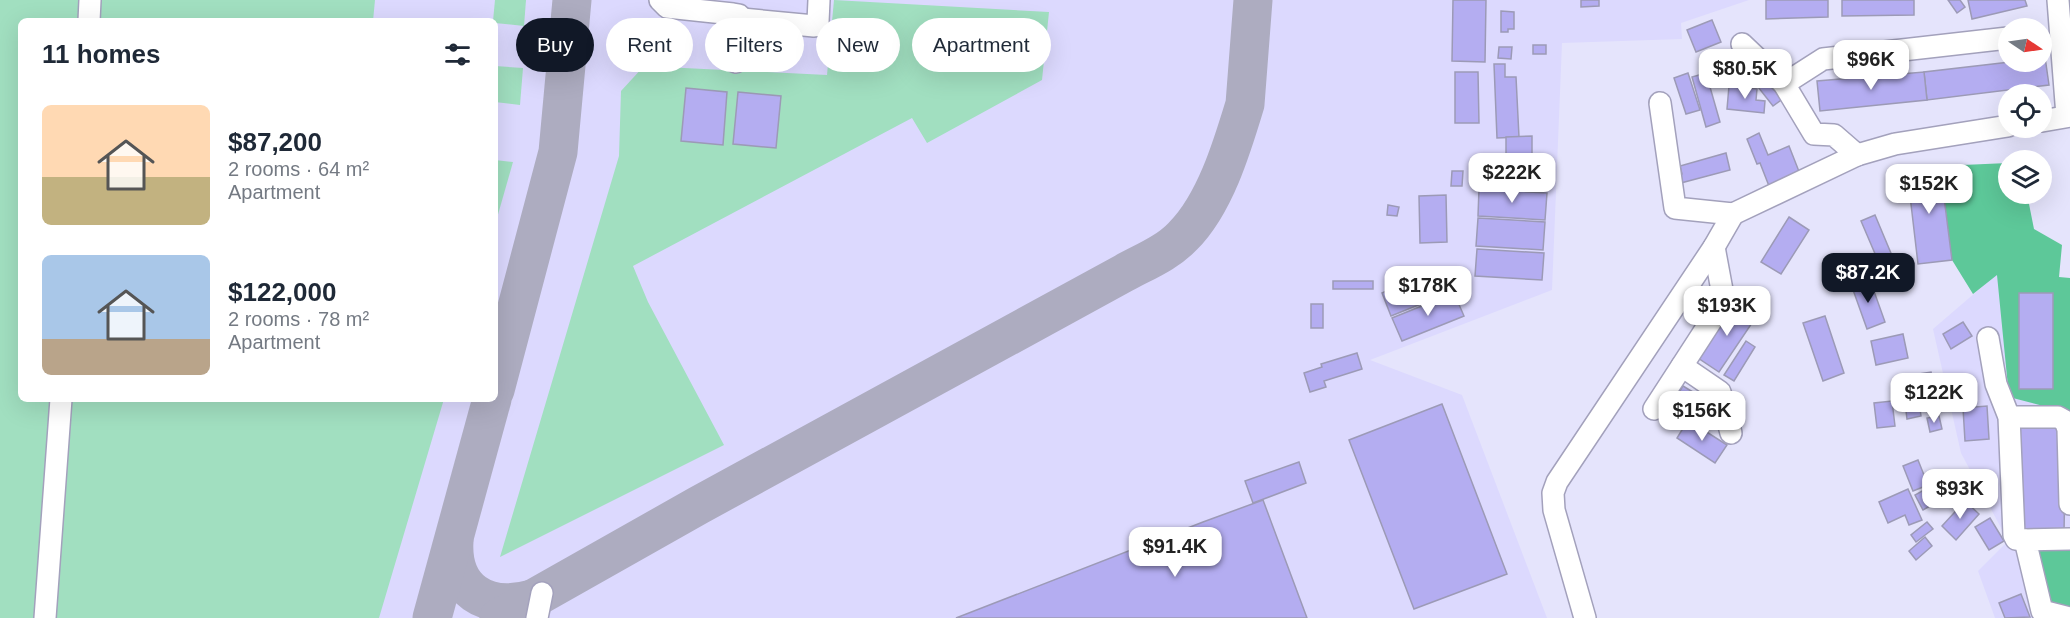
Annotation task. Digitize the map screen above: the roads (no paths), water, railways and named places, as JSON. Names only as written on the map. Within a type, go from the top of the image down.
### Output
[{"type":"street","points":[[88,18],[90,0]]},
{"type":"street","points":[[660,0],[667,7],[733,14],[741,18]]},
{"type":"street","points":[[804,25],[813,26],[818,22],[819,0]]},
{"type":"street","points":[[2052,119],[2068,116],[2057,33],[2058,0]]},
{"type":"street","points":[[1784,84],[1823,59],[1998,39]]},
{"type":"street","points":[[1742,44],[1784,84],[1814,134],[1834,135],[1857,155]]},
{"type":"street","points":[[1660,103],[1675,208],[1733,214],[1857,155],[1895,144],[1998,128]]},
{"type":"street","points":[[1585,618],[1554,510],[1553,493],[1557,482],[1714,247],[1733,214]]},
{"type":"street","points":[[1654,409],[1724,302],[1714,247]]},
{"type":"street","points":[[1988,338],[1996,384],[2009,417],[2014,535],[2016,539],[2025,540],[2070,539]]},
{"type":"street","points":[[1682,366],[1720,392],[1731,433]]},
{"type":"street","points":[[45,618],[61,402]]},
{"type":"street","points":[[2009,417],[2058,417],[2066,421],[2070,504]]},
{"type":"street","points":[[2025,540],[2042,611],[2070,618]]},
{"type":"street","points":[[537,618],[542,593]]}]
